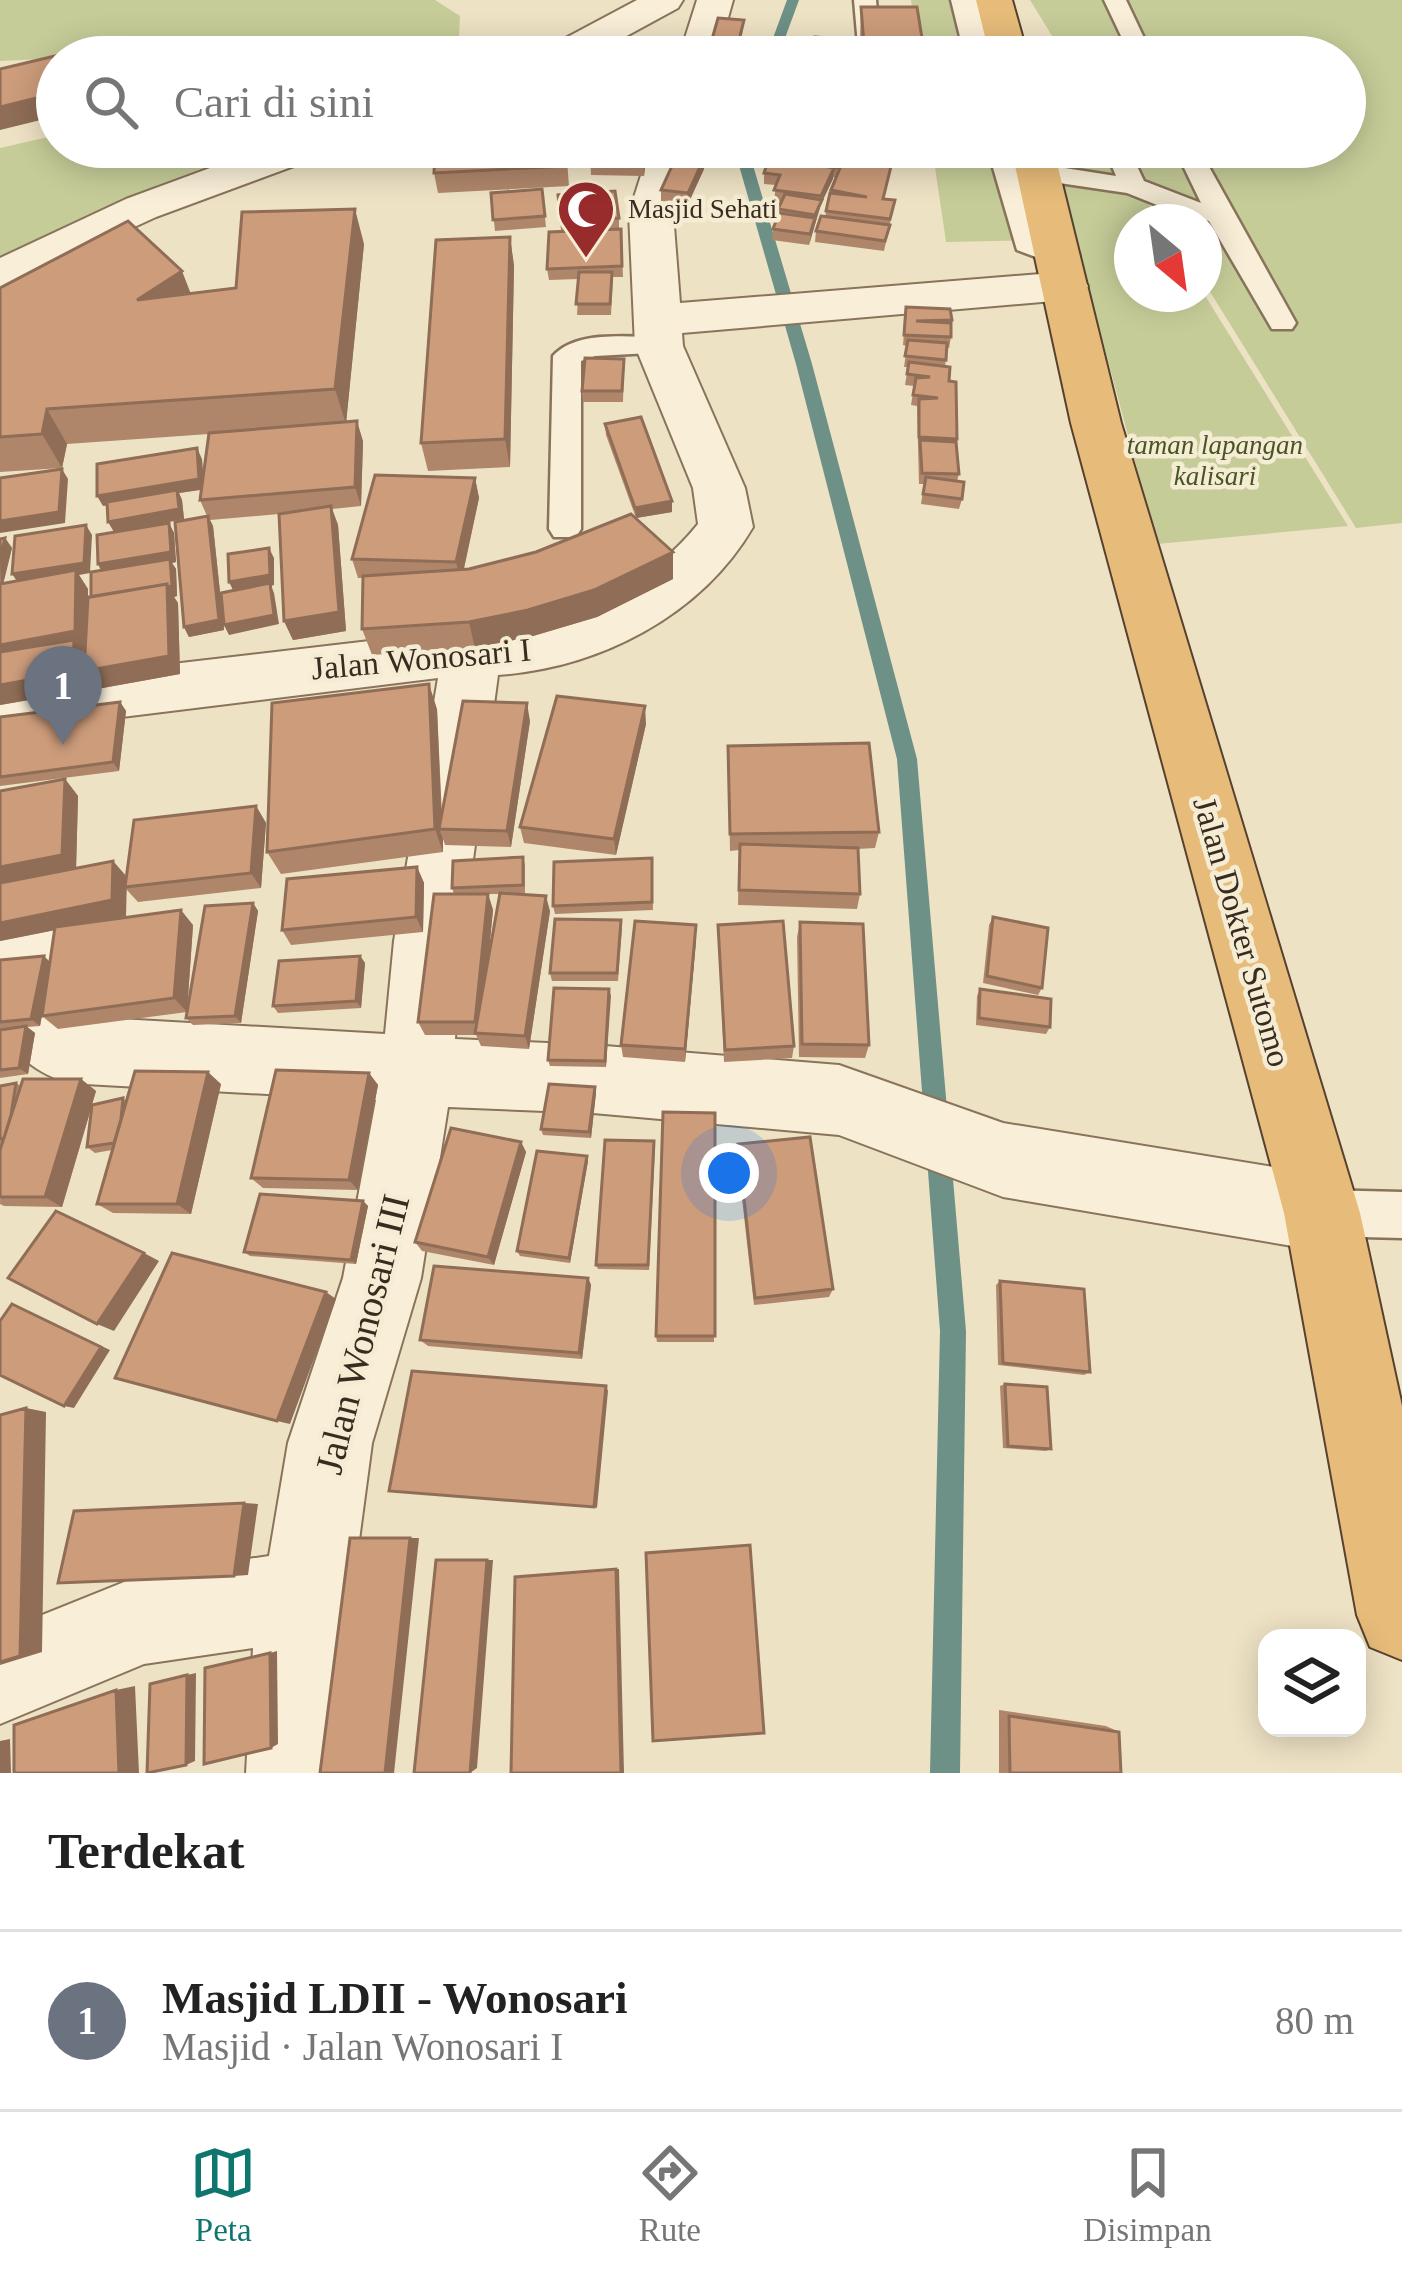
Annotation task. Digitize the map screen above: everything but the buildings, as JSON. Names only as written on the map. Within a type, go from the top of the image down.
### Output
[{"type":"highway","points":[[994,0],[1003,36]]},
{"type":"highway","name":"Jalan Dokter Sutomo","points":[[1029,168],[1062,270],[1096,423],[1322,1213],[1402,1615]]},
{"type":"street","points":[[598,36],[665,0]]},
{"type":"street","points":[[704,36],[715,0]]},
{"type":"street","points":[[967,0],[976,36]]},
{"type":"street","points":[[0,275],[141,208],[249,168]]},
{"type":"street","name":"Jalan Wonosari I","points":[[0,708],[472,651],[551,647],[623,620],[672,586],[726,527],[719,488],[667,328],[651,214],[665,168]]},
{"type":"street","points":[[667,328],[935,293],[1062,270]]},
{"type":"street","name":"Jalan Wonosari III","points":[[294,1773],[297,1660],[330,1443],[382,1278],[417,1072],[428,941],[472,651]]},
{"type":"street","points":[[0,951],[59,943],[63,952],[46,1030],[50,1041],[67,1050],[593,1079],[839,1100],[1003,1160],[1322,1213]]},
{"type":"street","points":[[0,1678],[144,1619],[307,1596]]},
{"type":"lane","points":[[865,0],[868,36]]},
{"type":"lane","points":[[1115,0],[1132,36]]},
{"type":"lane","points":[[1070,168],[1176,204]]},
{"type":"lane","points":[[1125,168],[1133,186]]},
{"type":"lane","points":[[1196,168],[1214,204]]},
{"type":"lane","points":[[1222,220],[1282,323]]},
{"type":"lane","points":[[565,529],[567,356],[667,328]]},
{"type":"lane","points":[[1322,1213],[1402,1215]]},
{"type":"green space","points":[[0,0],[435,0],[460,16],[459,36],[36,36],[36,59],[0,61]]},
{"type":"green space","points":[[911,0],[978,0],[987,36],[916,36]]},
{"type":"green space","points":[[1030,0],[1402,0],[1402,523],[1356,528],[1222,311],[1222,204],[1156,204],[1134,168],[1366,168],[1366,36],[1052,36]]},
{"type":"green space","points":[[36,140],[36,168],[226,168],[0,258],[0,148]]},
{"type":"green space","points":[[935,168],[1020,168],[1039,240],[946,242]]},
{"type":"green space","name":"taman lapangan kalisari","points":[[1057,168],[1126,168],[1149,204],[1114,204],[1114,312],[1215,312],[1348,526],[1157,544]]},
{"type":"waterway","points":[[780,36],[793,0]]},
{"type":"waterway","points":[[747,168],[804,364],[907,759],[953,1331],[945,1773]]},
{"type":"place","name":"Masjid Sehati","points":[[586,260]]},
{"type":"place","name":"Masjid LDII - Wonosari","points":[[63,745]]}]
